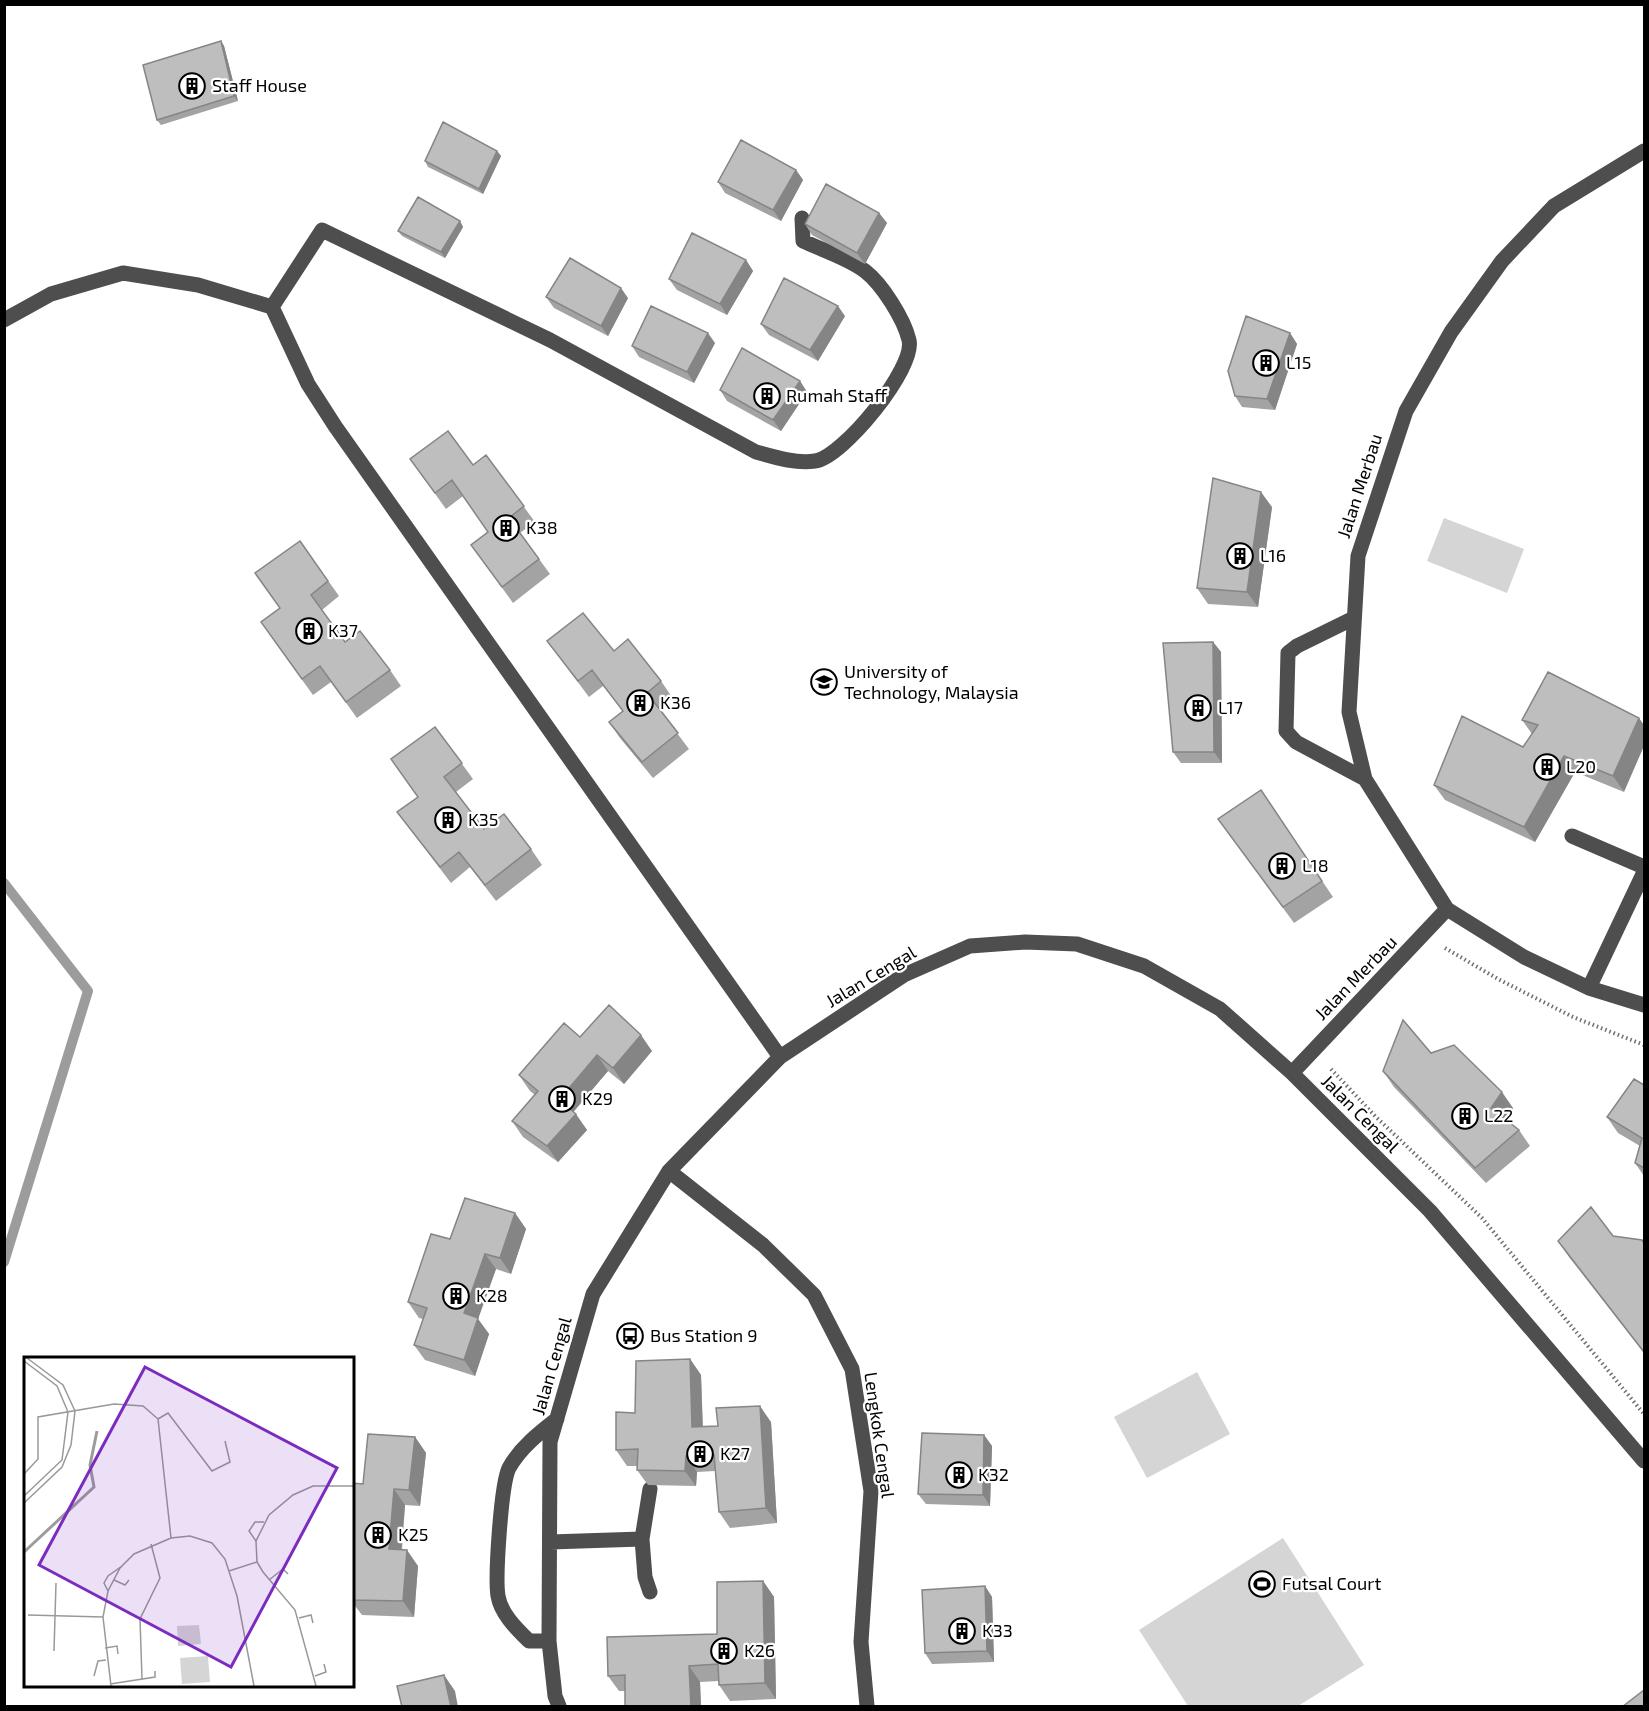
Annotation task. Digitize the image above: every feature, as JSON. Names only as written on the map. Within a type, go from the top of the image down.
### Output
[{"type":"street","name":"Jalan Merbau","points":[[1644,151],[1554,206],[1502,261],[1451,332],[1406,411],[1358,556],[1349,712],[1365,779],[1448,909],[1524,957],[1589,988],[1644,1005]]},
{"type":"street","points":[[272,307],[322,230],[550,340],[756,452],[781,459],[816,462],[849,439],[877,407],[902,373],[910,341],[890,300],[864,270],[803,241],[802,218]]},
{"type":"street","points":[[4,320],[51,294],[123,273],[198,285],[272,307],[308,384],[335,426],[780,1057]]},
{"type":"street","points":[[1354,618],[1297,646],[1288,653],[1286,731],[1296,742],[1365,779]]},
{"type":"street","points":[[1572,836],[1644,867]]},
{"type":"street","points":[[1589,988],[1644,872]]},
{"type":"street","name":"Jalan Merbau","points":[[1292,1073],[1448,909]]},
{"type":"street","name":"Jalan Cengal","points":[[559,1707],[555,1696],[549,1641],[550,1442],[593,1294],[669,1171],[780,1057],[904,975],[970,946],[1025,942],[1077,944],[1144,966],[1220,1009],[1292,1073],[1430,1211],[1644,1461]]},
{"type":"street","name":"Lengkok Cengal","points":[[669,1171],[763,1245],[814,1296],[852,1369],[871,1491],[861,1642],[867,1707]]},
{"type":"street","points":[[549,1641],[529,1641],[512,1623],[498,1598],[498,1535],[508,1470],[528,1442],[557,1419]]},
{"type":"street","points":[[650,1489],[642,1539],[645,1577],[650,1592]]},
{"type":"street","points":[[549,1542],[642,1539]]},
{"type":"path","points":[[1423,935],[1498,979],[1572,1017],[1644,1045]]},
{"type":"path","points":[[1314,1051],[1375,1116],[1482,1218],[1644,1414]]},
{"type":"shaded area","points":[[1444,518],[1524,549],[1507,593],[1427,561]]},
{"type":"shaded area","points":[[1197,1372],[1230,1434],[1147,1478],[1114,1417]]},
{"type":"shaded area","name":"Futsal Court","points":[[1283,1538],[1364,1665],[1298,1706],[1188,1706],[1139,1630]]},
{"type":"building","name":"Staff House","points":[[221,41],[234,96],[157,120],[143,65]]},
{"type":"building","points":[[443,122],[497,151],[479,189],[425,161]]},
{"type":"building","points":[[741,140],[796,170],[773,210],[718,182]]},
{"type":"building","points":[[826,184],[879,213],[857,253],[805,224]]},
{"type":"building","points":[[418,197],[460,221],[441,252],[398,231]]},
{"type":"building","points":[[692,233],[746,260],[720,304],[669,279]]},
{"type":"building","points":[[570,258],[621,288],[601,326],[546,297]]},
{"type":"building","name":"Rumah Staff","points":[[784,278],[838,306],[810,350],[761,324]]},
{"type":"building","points":[[651,306],[708,333],[687,372],[632,346]]},
{"type":"building","name":"L15","points":[[1246,316],[1290,333],[1267,399],[1235,396],[1228,371]]},
{"type":"building","name":"Rumah Staff","points":[[742,348],[800,381],[773,420],[720,390]]},
{"type":"building","name":"K38","points":[[448,431],[473,465],[486,455],[524,506],[509,518],[539,559],[502,587],[471,545],[488,532],[452,480],[435,493],[410,459]]},
{"type":"building","name":"L16","points":[[1213,478],[1261,492],[1247,592],[1197,588]]},
{"type":"building","name":"K37","points":[[300,541],[328,581],[311,595],[345,642],[360,631],[390,670],[346,702],[320,666],[302,679],[261,622],[280,608],[255,573]]},
{"type":"building","name":"K36","points":[[583,613],[614,651],[628,639],[661,681],[647,693],[678,733],[642,762],[609,722],[623,711],[592,670],[578,681],[547,641]]},
{"type":"building","name":"L17","points":[[1213,642],[1214,752],[1173,752],[1163,643]]},
{"type":"building","name":"L20","points":[[1548,672],[1639,718],[1613,776],[1564,756],[1524,827],[1434,785],[1462,716],[1523,747],[1538,725],[1522,720]]},
{"type":"building","name":"K35","points":[[435,727],[462,763],[444,777],[484,829],[504,814],[531,849],[485,885],[459,852],[440,867],[397,812],[418,797],[391,759]]},
{"type":"building","name":"L18","points":[[1261,790],[1322,881],[1283,907],[1218,819]]},
{"type":"building","points":[[609,1005],[641,1035],[613,1068],[597,1055],[559,1100],[576,1114],[547,1146],[512,1121],[538,1091],[519,1075],[564,1023],[580,1037]]},
{"type":"building","name":"L22","points":[[1403,1020],[1431,1053],[1454,1045],[1502,1092],[1491,1108],[1519,1130],[1475,1168],[1383,1071]]},
{"type":"building","points":[[1634,1079],[1644,1085],[1644,1168],[1635,1163],[1642,1138],[1607,1117]]},
{"type":"building","name":"K28","points":[[465,1198],[515,1213],[500,1258],[485,1254],[464,1313],[478,1318],[464,1360],[414,1345],[427,1308],[408,1302],[431,1234],[450,1239]]},
{"type":"building","points":[[1591,1207],[1613,1236],[1642,1240],[1644,1243],[1644,1352],[1558,1241]]},
{"type":"building","name":"K27","points":[[690,1359],[692,1427],[718,1426],[716,1408],[760,1406],[766,1508],[719,1512],[714,1455],[686,1456],[685,1471],[637,1470],[638,1449],[616,1450],[616,1412],[635,1413],[636,1361]]},
{"type":"building","name":"K32","points":[[922,1433],[984,1435],[983,1495],[918,1494]]},
{"type":"building","name":"K25","points":[[368,1434],[415,1437],[409,1490],[394,1489],[389,1549],[407,1550],[403,1601],[354,1600],[354,1483],[363,1484]]},
{"type":"building","name":"K26","points":[[763,1581],[765,1683],[719,1685],[718,1664],[689,1666],[691,1707],[625,1707],[625,1675],[608,1676],[607,1637],[717,1634],[717,1582]]},
{"type":"building","name":"K33","points":[[985,1586],[987,1651],[925,1653],[922,1590]]},
{"type":"building","points":[[444,1675],[451,1707],[402,1707],[397,1686]]},
{"type":"building","points":[[1644,1690],[1644,1707],[1622,1707]]},
{"type":"waterway","points":[[4,883],[88,991],[4,1262]]},
{"type":"place","name":"Staff House","points":[[192,86]]},
{"type":"place","name":"L15","points":[[1266,363]]},
{"type":"place","name":"Rumah Staff","points":[[767,396]]},
{"type":"place","name":"K38","points":[[506,528]]},
{"type":"place","name":"L16","points":[[1240,556]]},
{"type":"place","name":"K37","points":[[309,631]]},
{"type":"place","name":"University of Technology, Malaysia","points":[[824,682]]},
{"type":"place","name":"K36","points":[[640,703]]},
{"type":"place","name":"L17","points":[[1198,708]]},
{"type":"place","name":"L20","points":[[1547,767]]},
{"type":"place","name":"K35","points":[[448,820]]},
{"type":"place","name":"L18","points":[[1282,866]]},
{"type":"place","name":"K29","points":[[562,1099]]},
{"type":"place","name":"L22","points":[[1465,1116]]},
{"type":"place","name":"K28","points":[[456,1296]]},
{"type":"place","name":"Bus Station 9","points":[[630,1336]]},
{"type":"place","name":"K27","points":[[700,1454]]},
{"type":"place","name":"K32","points":[[959,1475]]},
{"type":"place","name":"K25","points":[[378,1535]]},
{"type":"place","name":"Futsal Court","points":[[1262,1584]]},
{"type":"place","name":"K33","points":[[962,1631]]},
{"type":"place","name":"K26","points":[[724,1651]]}]
